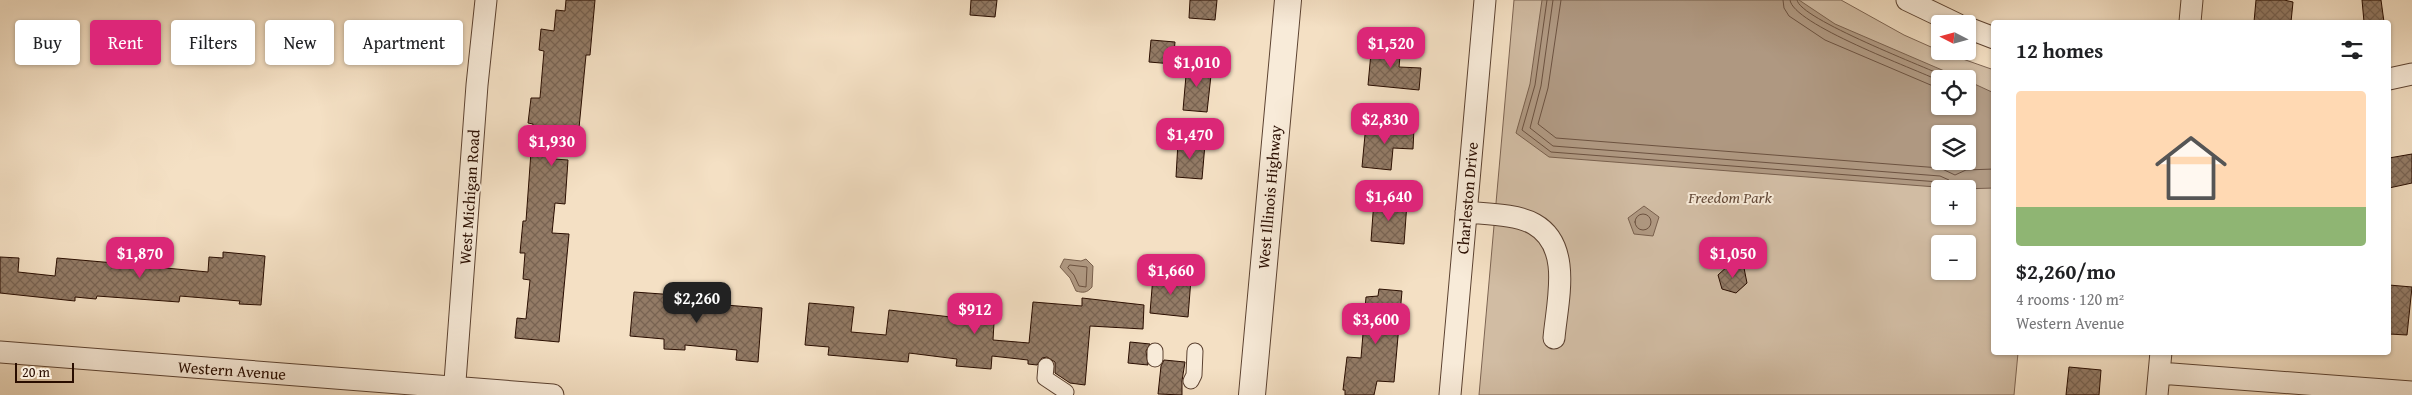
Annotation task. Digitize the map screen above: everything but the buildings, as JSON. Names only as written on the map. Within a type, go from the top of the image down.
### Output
[{"type":"street","name":"West Michigan Road","points":[[454,391],[486,0]]},
{"type":"street","name":"West Illinois Highway","points":[[1252,395],[1288,0]]},
{"type":"street","name":"Charleston Drive","points":[[1450,395],[1485,0]]},
{"type":"street","points":[[1907,0],[1938,15]]},
{"type":"street","points":[[2190,20],[2192,0]]},
{"type":"street","points":[[1976,31],[1991,37]]},
{"type":"street","points":[[2391,79],[2412,74]]},
{"type":"street","points":[[1466,212],[1508,216],[1534,224],[1551,239],[1560,266],[1554,338]]},
{"type":"street","points":[[1190,381],[1194,375],[1195,351]]},
{"type":"street","name":"Western Avenue","points":[[0,352],[454,391],[553,395]]},
{"type":"street","points":[[2157,395],[2160,363],[2412,392]]},
{"type":"street","points":[[1046,366],[1046,378],[1066,392]]},
{"type":"green space","name":"Freedom Park","points":[[1514,0],[1841,0],[1904,35],[1931,47],[1931,60],[1966,60],[1991,69],[1991,355],[2018,355],[2014,395],[1479,395]]},
{"type":"water","points":[[1542,0],[1799,0],[1835,24],[1942,70],[1931,70],[1931,115],[1976,115],[1976,85],[1991,92],[1991,188],[1976,189],[1976,180],[1931,180],[1931,187],[1549,157],[1516,133],[1530,84]]},
{"type":"water","points":[[1644,206],[1659,217],[1653,236],[1634,234],[1628,218]]},
{"type":"water","points":[[1064,259],[1081,261],[1086,259],[1093,266],[1092,287],[1090,289],[1085,292],[1076,291],[1070,278],[1060,267]]}]
